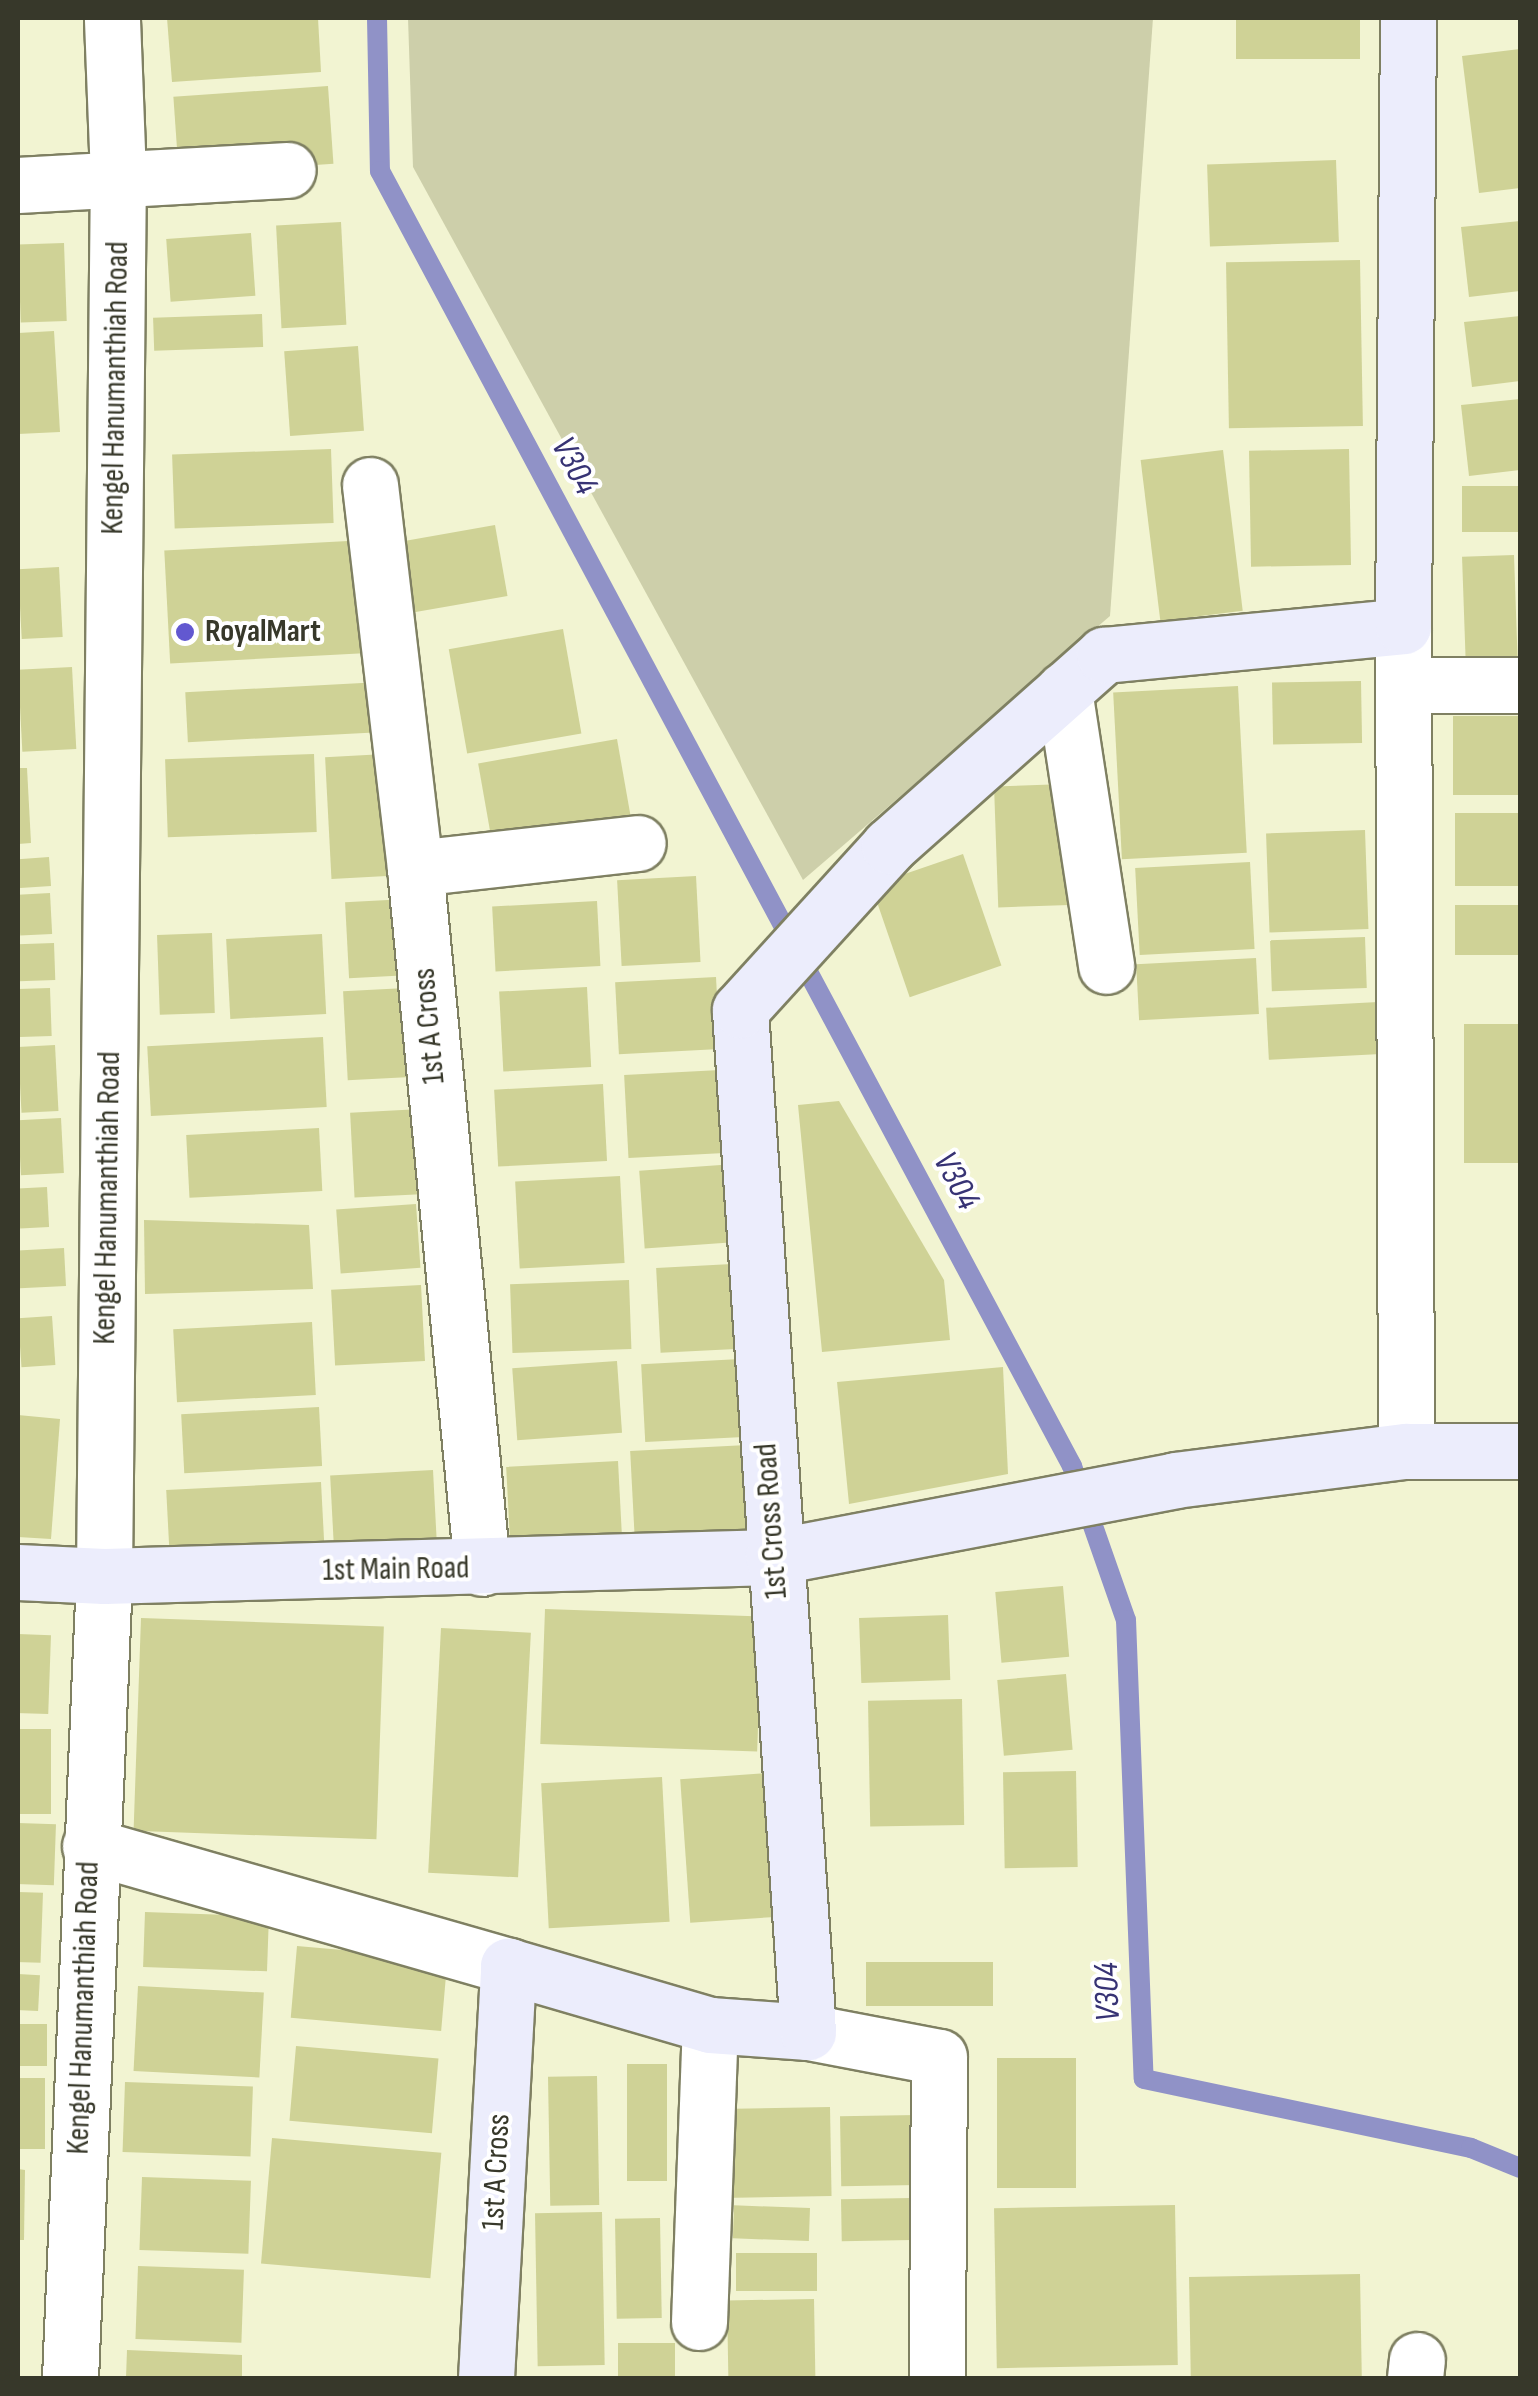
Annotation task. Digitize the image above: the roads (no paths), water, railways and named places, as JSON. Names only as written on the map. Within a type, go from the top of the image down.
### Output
[{"type":"street","name":"Kengel Hanumanthiah Road","points":[[70,2378],[104,1576],[118,176],[112,18]]},
{"type":"street","points":[[1406,1451],[1403,626],[1408,18]]},
{"type":"street","points":[[18,185],[118,176],[288,170]]},
{"type":"street","name":"1st A Cross","points":[[370,485],[415,868],[482,1568]]},
{"type":"street","points":[[1106,966],[1064,690],[1104,655],[1403,626]]},
{"type":"street","points":[[1406,685],[1520,685]]},
{"type":"street","name":"1st Cross Road","points":[[808,2032],[740,1010],[889,846],[1064,690]]},
{"type":"street","points":[[415,868],[638,843]]},
{"type":"street","name":"1st Main Road","points":[[18,1572],[104,1576],[482,1568],[774,1556],[1175,1480],[1406,1451],[1520,1451]]},
{"type":"street","points":[[90,1846],[710,2025],[808,2032],[939,2057],[937,2378]]},
{"type":"street","name":"1st A Cross","points":[[486,2378],[508,1966]]},
{"type":"street","points":[[699,2322],[710,2025]]},
{"type":"waterway","name":"V304","points":[[377,18],[380,171],[1072,1466],[1126,1620],[1144,2079],[1471,2148],[1520,2168]]},
{"type":"place","name":"RoyalMart","points":[[185,632]]}]
